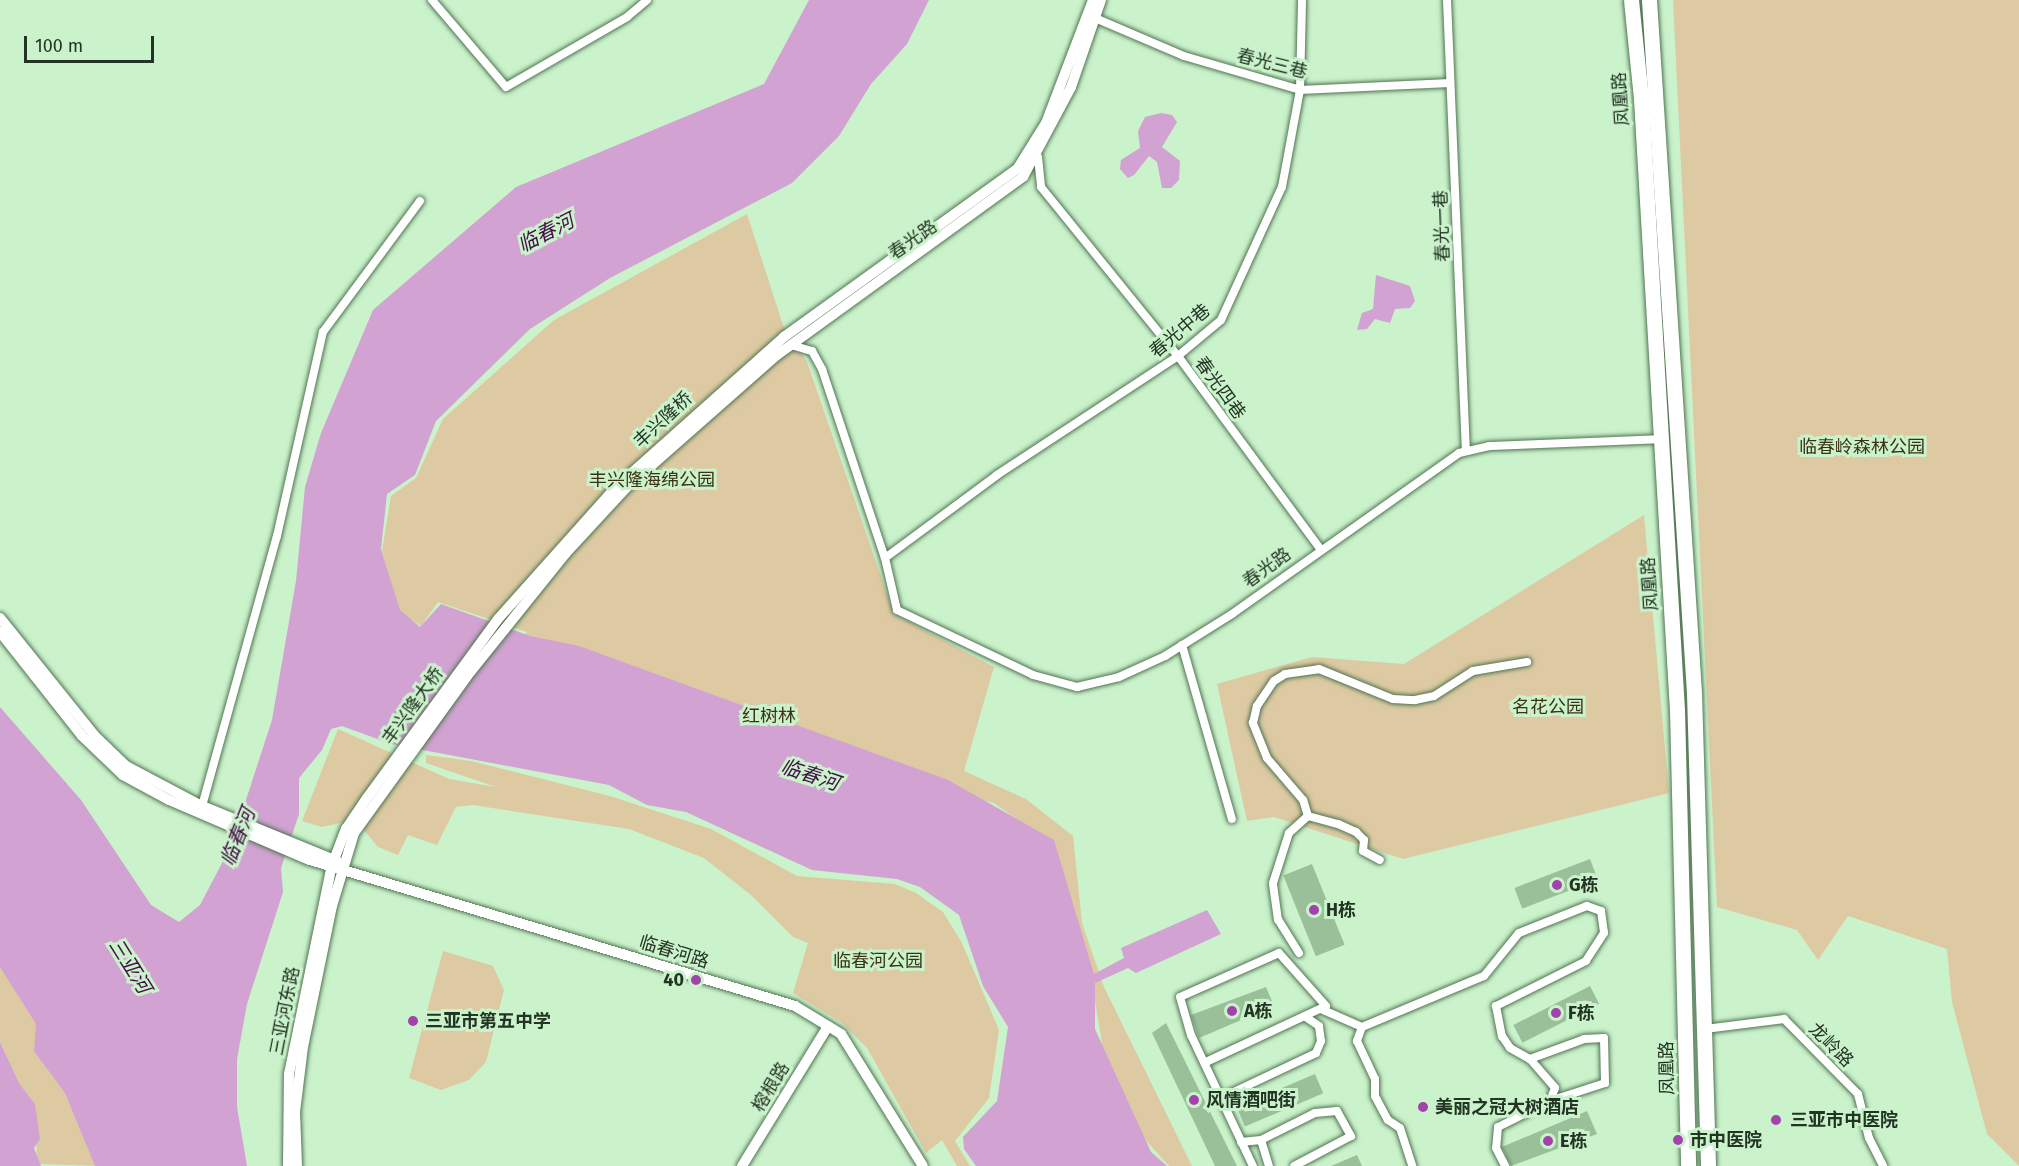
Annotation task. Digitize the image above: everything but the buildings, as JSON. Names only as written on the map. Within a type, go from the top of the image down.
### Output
[{"type":"highway","name":"凤凰路","points":[[1631,0],[1660,439],[1684,916],[1688,1166]]},
{"type":"highway","name":"凤凰路","points":[[1649,0],[1685,530],[1703,916],[1708,1166]]},
{"type":"highway","points":[[1684,916],[1703,916]]},
{"type":"main road","name":"春光路","points":[[774,351],[1018,168],[1046,123],[1093,0]]},
{"type":"main road","name":"春光路","points":[[774,351],[790,345],[1004,194],[1038,157],[1071,87],[1101,0]]},
{"type":"main road","name":"丰兴隆桥","points":[[515,607],[645,465],[774,351]]},
{"type":"main road","name":"丰兴隆大桥","points":[[350,831],[515,607]]},
{"type":"main road","points":[[0,618],[95,736],[126,766],[202,806],[212,815]]},
{"type":"main road","points":[[0,632],[82,736],[123,775],[293,849],[333,861],[343,868]]},
{"type":"main road","name":"三亚河东路","points":[[288,1166],[290,1074],[333,861],[350,831]]},
{"type":"main road","name":"三亚河东路","points":[[297,1166],[298,1077],[350,831]]},
{"type":"main road","name":"临春河路","points":[[343,868],[795,1006],[841,1034],[923,1166]]},
{"type":"main road","name":"榕根路","points":[[742,1166],[828,1026]]},
{"type":"street","points":[[432,0],[506,87],[627,17],[647,0]]},
{"type":"street","name":"春光中巷","points":[[885,558],[1006,469],[1178,356],[1221,320],[1259,246],[1282,187],[1299,90],[1302,0]]},
{"type":"street","name":"春光一巷","points":[[1447,0],[1466,451]]},
{"type":"street","name":"春光三巷","points":[[1095,18],[1184,56],[1299,90],[1450,83]]},
{"type":"street","name":"春光四巷","points":[[1038,157],[1041,187],[1178,356],[1321,550]]},
{"type":"street","points":[[202,806],[277,536],[323,332],[420,201]]},
{"type":"street","points":[[790,345],[812,351],[822,369],[885,558]]},
{"type":"street","name":"春光路","points":[[885,558],[897,610],[1033,675],[1077,687],[1119,676],[1182,645],[1321,550],[1440,464],[1466,451],[1660,439]]},
{"type":"street","points":[[1182,645],[1232,819]]},
{"type":"street","points":[[1308,816],[1303,800],[1267,758],[1253,723],[1257,706],[1274,681],[1284,674],[1319,669],[1393,699],[1415,700],[1434,696],[1479,669],[1527,662]]},
{"type":"street","points":[[1308,816],[1356,831],[1364,840],[1363,851],[1380,860]]},
{"type":"street","points":[[1299,953],[1278,920],[1273,883],[1289,833],[1308,816]]},
{"type":"street","points":[[1321,1009],[1362,1027],[1484,976],[1519,933],[1587,906],[1601,911],[1604,933],[1586,961],[1496,1006],[1506,1042],[1530,1059],[1555,1089],[1550,1101]]},
{"type":"street","points":[[1206,1062],[1306,1018],[1326,1006],[1318,994],[1279,953],[1268,954],[1180,997],[1206,1062],[1221,1098],[1253,1166]]},
{"type":"street","points":[[1221,1098],[1316,1053],[1321,1041],[1318,1026],[1306,1018]]},
{"type":"street","name":"龙岭路","points":[[1706,1029],[1784,1019],[1858,1094],[1869,1138],[1883,1166]]},
{"type":"street","points":[[1362,1027],[1357,1041],[1375,1079],[1375,1096],[1388,1120],[1400,1128],[1412,1166]]},
{"type":"street","points":[[1505,1166],[1496,1148],[1498,1127],[1550,1101],[1605,1083],[1604,1038],[1584,1039],[1530,1059]]},
{"type":"street","points":[[1241,1142],[1261,1140],[1316,1113],[1336,1111],[1351,1136],[1294,1166]]},
{"type":"street","points":[[1261,1140],[1269,1166]]},
{"type":"green space","name":"临春岭森林公园","points":[[1673,0],[2019,0],[2019,1166],[1987,1134],[1952,1002],[1947,949],[1848,916],[1818,960],[1797,930],[1717,907]]},
{"type":"green space","name":"丰兴隆海绵公园","points":[[747,214],[784,328],[807,362],[894,614],[994,667],[964,771],[1026,799],[1073,836],[1082,923],[1104,987],[1192,1166],[1169,1166],[1140,1134],[1105,1061],[1095,1001],[1052,844],[994,803],[487,681],[527,632],[438,602],[421,626],[400,612],[382,551],[391,496],[416,478],[443,419],[554,320]]},
{"type":"green space","name":"名花公园","points":[[1644,515],[1669,793],[1403,859],[1274,817],[1247,821],[1217,684],[1312,657],[1404,664]]},
{"type":"green space","name":"临春河公园","points":[[338,729],[449,779],[496,787],[426,763],[426,755],[471,761],[610,796],[711,829],[797,876],[895,884],[916,893],[943,912],[962,943],[999,1030],[989,1098],[955,1141],[970,1166],[957,1166],[942,1140],[926,1153],[867,1048],[842,1023],[793,993],[808,943],[793,937],[751,895],[704,858],[629,829],[473,805],[456,807],[437,845],[408,835],[398,855],[378,847],[350,813],[345,822],[322,827],[302,821]]},
{"type":"green space","points":[[0,950],[73,1094],[101,1166],[37,1164],[35,1104],[19,1083],[0,1042]]},
{"type":"green space","points":[[443,951],[493,966],[504,990],[486,1062],[469,1080],[441,1090],[409,1078]]},
{"type":"water","points":[[809,0],[929,0],[907,44],[871,84],[839,136],[792,183],[610,278],[530,329],[436,421],[415,475],[387,494],[381,549],[400,610],[420,627],[441,604],[530,636],[579,646],[948,780],[1054,840],[1094,974],[1124,958],[1121,948],[1207,910],[1221,934],[1136,973],[1128,968],[1095,983],[1095,1029],[1151,1152],[1167,1166],[976,1166],[964,1149],[963,1137],[997,1101],[1008,1027],[983,986],[959,915],[920,887],[897,879],[812,870],[686,812],[647,805],[609,785],[391,744],[342,726],[331,729],[322,750],[299,778],[299,814],[281,868],[283,892],[247,1004],[237,1059],[237,1107],[247,1166],[95,1166],[65,1093],[34,1051],[36,1024],[0,967],[0,707],[81,800],[151,905],[179,922],[200,905],[231,846],[272,720],[296,581],[305,487],[321,433],[373,310],[516,187],[764,84]]},
{"type":"water","points":[[1161,113],[1172,115],[1177,122],[1162,147],[1180,161],[1179,180],[1171,188],[1162,188],[1157,162],[1149,156],[1134,175],[1128,178],[1120,169],[1121,160],[1140,148],[1138,131],[1145,117]]},
{"type":"water","points":[[1376,275],[1410,286],[1415,301],[1410,308],[1395,309],[1390,323],[1375,319],[1367,329],[1357,330],[1362,313],[1373,309]]},
{"type":"water","points":[[0,1042],[19,1083],[35,1104],[40,1139],[34,1148],[41,1166],[0,1166]]},
{"type":"place","name":"G栋","points":[[1557,885]]},
{"type":"place","name":"H栋","points":[[1314,910]]},
{"type":"place","name":"40","points":[[696,980]]},
{"type":"place","name":"A栋","points":[[1232,1011]]},
{"type":"place","name":"F栋","points":[[1556,1013]]},
{"type":"place","name":"三亚市第五中学","points":[[413,1021]]},
{"type":"place","name":"风情酒吧街","points":[[1194,1100]]},
{"type":"place","name":"美丽之冠大树酒店","points":[[1423,1107]]},
{"type":"place","name":"三亚市中医院","points":[[1776,1120]]},
{"type":"place","name":"市中医院","points":[[1678,1140]]},
{"type":"place","name":"E栋","points":[[1548,1141]]},
{"type":"water label","name":"临春河","points":[[546,233]]},
{"type":"water label","name":"临春河","points":[[810,775]]},
{"type":"water label","name":"临春河","points":[[238,837]]},
{"type":"water label","name":"三亚河","points":[[130,966]]},
{"type":"park label","name":"红树林","points":[[769,716]]}]
